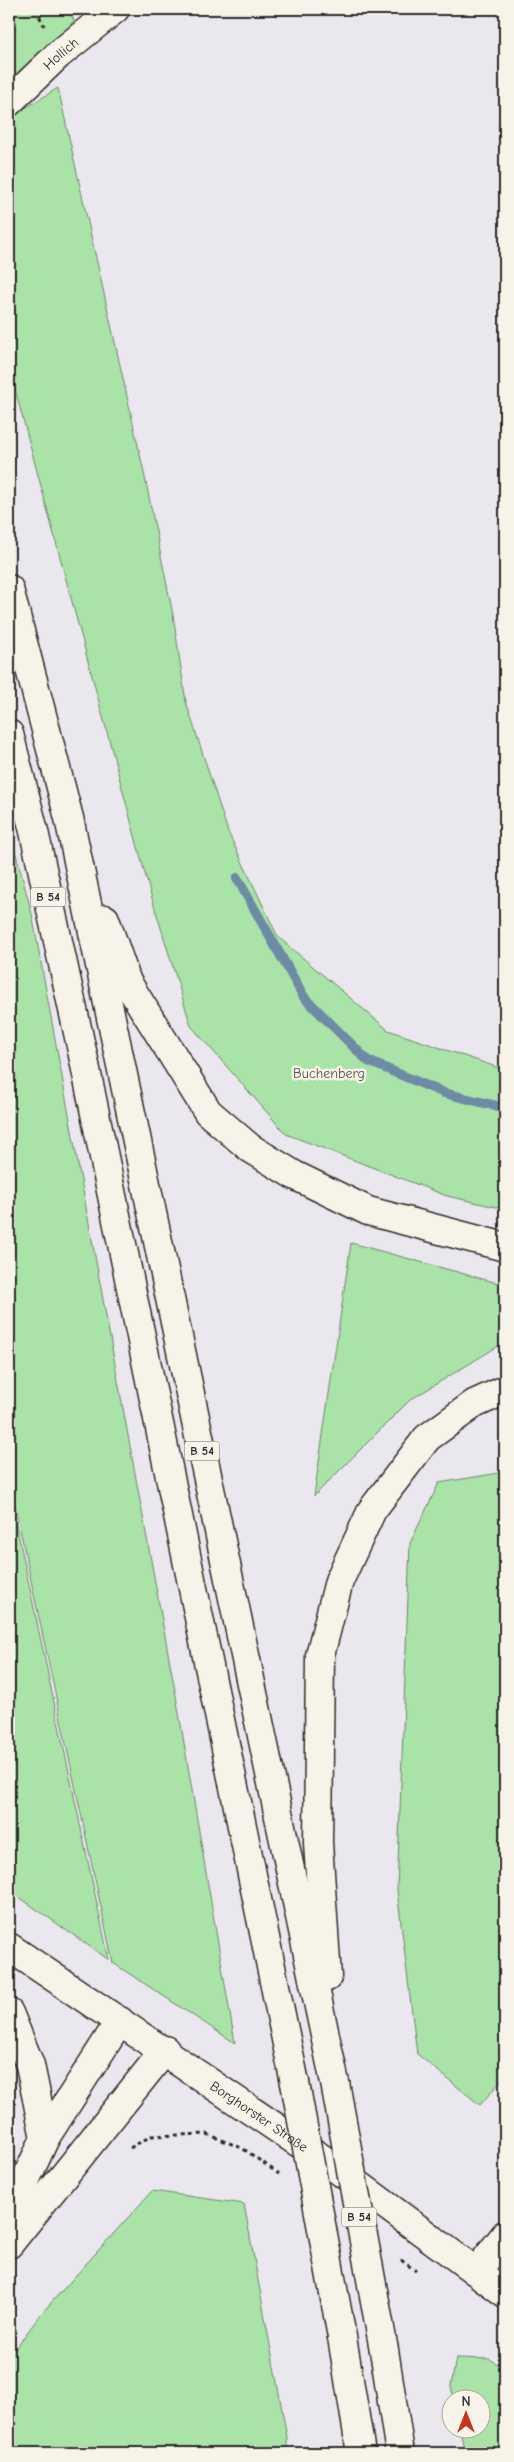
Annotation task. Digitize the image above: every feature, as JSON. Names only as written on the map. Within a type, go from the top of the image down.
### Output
[{"type":"main road","name":"Hollich","points":[[9,102],[58,55],[115,9]]},
{"type":"main road","name":"B 54","points":[[9,589],[69,818],[335,2084],[384,2350],[400,2453]]},
{"type":"main road","name":"B 54","points":[[9,734],[33,827],[84,1060],[295,2084],[342,2337],[361,2453]]},
{"type":"main road","points":[[69,818],[127,982],[208,1112],[250,1148],[294,1174],[368,1211],[505,1247]]},
{"type":"main road","points":[[335,2084],[318,1843],[320,1655],[339,1581],[372,1510],[427,1438],[474,1404],[505,1390]]},
{"type":"main road","name":"Borghorster Straße","points":[[9,1947],[165,2050],[334,2166],[505,2293]]},
{"type":"main road","points":[[9,2013],[30,2065],[45,2138]]},
{"type":"main road","points":[[9,2216],[45,2138],[120,2021]]},
{"type":"main road","points":[[9,2244],[165,2050]]},
{"type":"main road","points":[[477,2271],[505,2236]]},
{"type":"main road","points":[[346,2453],[348,2374]]},
{"type":"green space","points":[[9,9],[69,9],[74,21],[9,92]]},
{"type":"green space","name":"Buchenberg","points":[[58,88],[143,468],[173,615],[186,702],[228,832],[278,937],[388,1030],[505,1070],[505,1209],[447,1196],[286,1134],[191,1026],[150,892],[9,367],[9,118]]},
{"type":"green space","points":[[9,828],[32,914],[176,1696],[235,2043],[113,1963],[9,1478]]},
{"type":"green space","points":[[351,1243],[505,1285],[505,1342],[410,1400],[314,1496]]},
{"type":"green space","points":[[505,1472],[505,2076],[480,2105],[417,2054],[397,1890],[410,1543],[439,1483]]},
{"type":"green space","points":[[9,1491],[109,1960],[9,1890]]},
{"type":"green space","points":[[152,2191],[244,2204],[287,2437],[287,2453],[9,2453],[9,2357],[41,2314]]},
{"type":"green space","points":[[456,2358],[490,2359],[505,2369],[505,2453],[465,2453],[462,2440],[492,2440],[492,2390],[452,2390]]},
{"type":"waterway","points":[[237,878],[304,997],[368,1061],[444,1093],[505,1108]]}]
